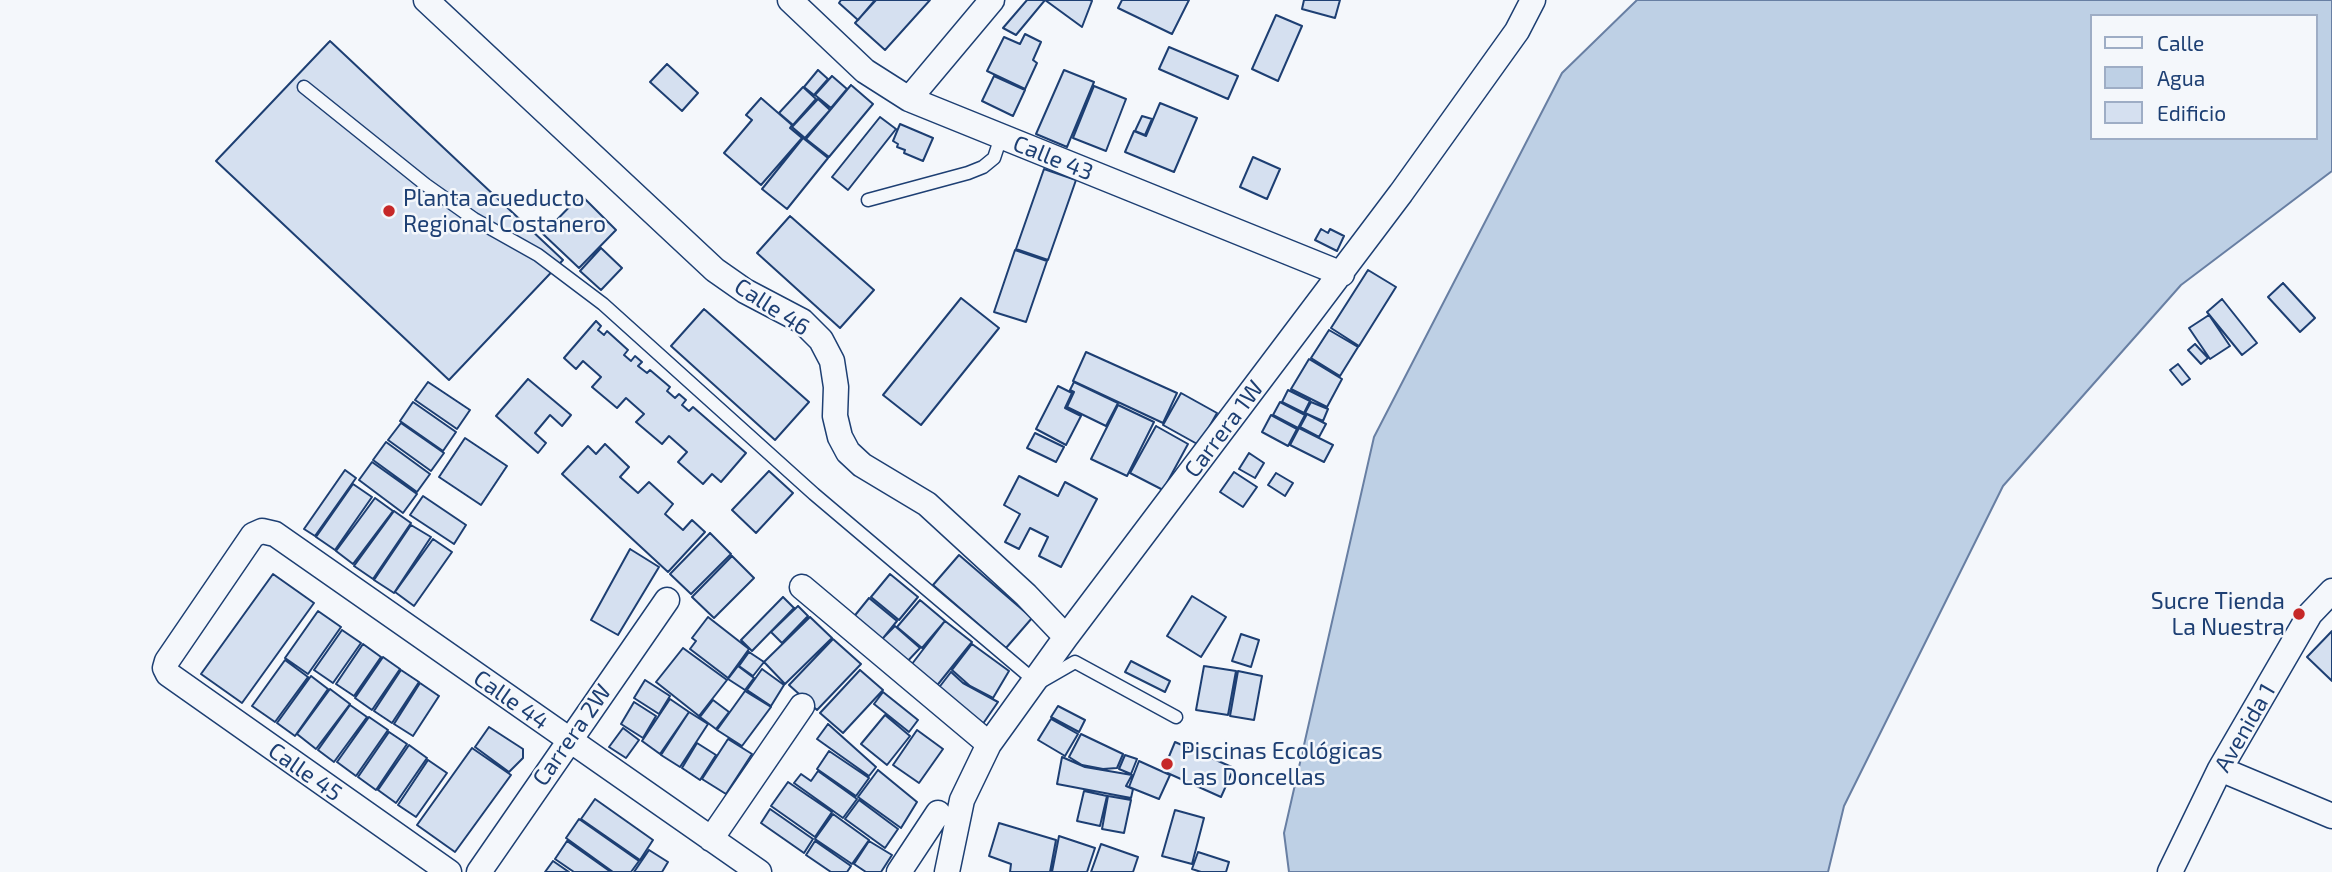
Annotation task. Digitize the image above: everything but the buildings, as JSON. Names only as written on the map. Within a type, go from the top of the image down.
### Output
[{"type":"street","name":"Calle 46","points":[[426,0],[715,270],[745,291],[802,321],[821,340],[832,361],[836,387],[835,415],[840,437],[848,452],[862,465],[927,504],[1026,595],[1066,637]]},
{"type":"street","name":"Calle 43","points":[[790,0],[866,71],[909,99],[1342,274]]},
{"type":"street","points":[[909,99],[992,0]]},
{"type":"street","name":"Carrera 1W","points":[[947,872],[961,800],[989,744],[1066,637],[1342,274],[1517,31],[1533,0]]},
{"type":"street","name":"Calle 44","points":[[165,668],[166,661],[246,543],[253,535],[262,531],[275,534],[759,872]]},
{"type":"street","points":[[802,587],[989,744]]},
{"type":"street","name":"Avenida 1","points":[[2170,872],[2220,769],[2310,614],[2332,592]]},
{"type":"street","name":"Carrera 2W","points":[[479,872],[667,600]]},
{"type":"street","name":"Calle 45","points":[[165,668],[173,679],[449,872]]},
{"type":"street","points":[[711,839],[802,706]]},
{"type":"street","points":[[2220,769],[2332,816]]},
{"type":"street","points":[[899,872],[938,813]]},
{"type":"lane","points":[[303,87],[426,185],[474,219],[538,255],[603,304],[814,494],[1033,684],[1075,662],[1176,717]]},
{"type":"lane","points":[[868,200],[983,167],[994,158],[1001,137]]},
{"type":"water","points":[[1637,0],[2332,0],[2332,171],[2181,285],[2003,486],[1844,806],[1828,872],[1289,872],[1284,833],[1374,437],[1562,73]]},
{"type":"place","name":"Planta acueducto Regional Costanero","points":[[389,211]]},
{"type":"place","name":"Sucre Tienda La Nuestra","points":[[2299,614]]},
{"type":"place","name":"Piscinas Ecológicas Las Doncellas","points":[[1167,764]]}]
